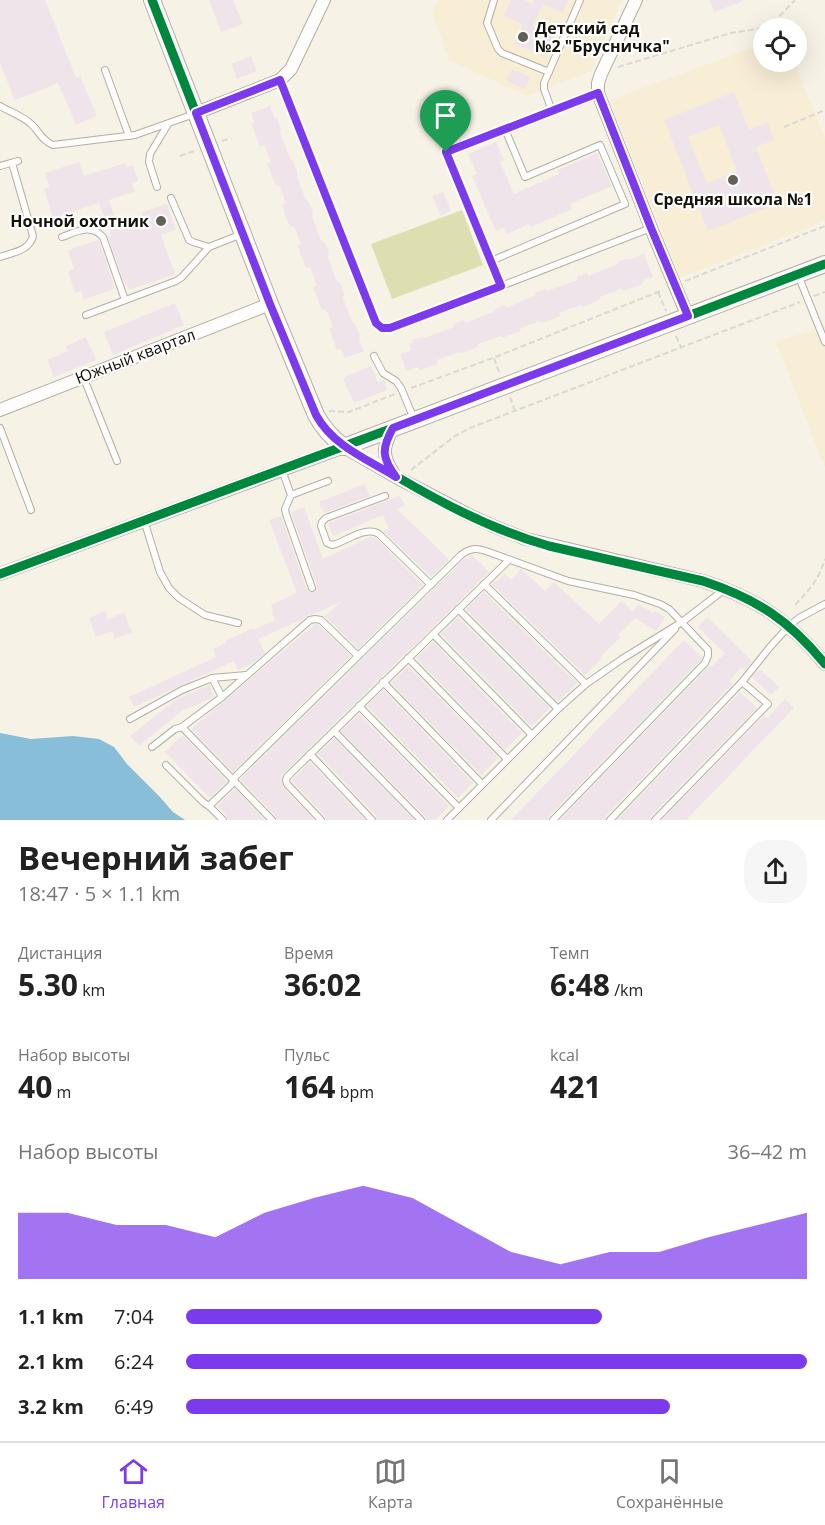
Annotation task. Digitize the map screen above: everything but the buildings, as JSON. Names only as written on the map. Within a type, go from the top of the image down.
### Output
[{"type":"street","points":[[152,0],[270,304],[316,415],[329,434],[344,447],[396,477],[493,526],[526,539],[679,575],[726,589],[764,607],[789,626],[825,664]]},
{"type":"street","points":[[196,113],[280,80],[291,69],[324,0]]},
{"type":"street","points":[[636,0],[601,74],[598,93],[688,316]]},
{"type":"street","points":[[0,574],[344,447],[825,264]]},
{"type":"street","name":"Южный квартал","points":[[0,410],[270,304]]},
{"type":"street","points":[[393,428],[385,447],[385,457],[396,477]]},
{"type":"lane","points":[[495,0],[487,23],[498,49],[502,53],[549,72]]},
{"type":"lane","points":[[552,111],[544,83],[580,0]]},
{"type":"lane","points":[[105,70],[129,136]]},
{"type":"lane","points":[[280,80],[376,323],[382,328],[390,328],[651,228]]},
{"type":"lane","points":[[501,286],[446,152],[598,93]]},
{"type":"lane","points":[[0,106],[31,123],[44,140],[53,145],[129,136],[196,113]]},
{"type":"lane","points":[[157,186],[149,162],[150,154],[168,124]]},
{"type":"lane","points":[[491,261],[625,204],[600,145],[525,177],[505,129]]},
{"type":"lane","points":[[0,166],[15,162],[33,236],[28,247],[0,257]]},
{"type":"lane","points":[[171,198],[189,240],[209,247]]},
{"type":"lane","points":[[62,237],[87,228],[100,232],[125,300]]},
{"type":"lane","points":[[86,315],[182,277],[209,247],[243,234]]},
{"type":"lane","points":[[797,275],[825,342]]},
{"type":"lane","points":[[374,356],[382,373],[396,381],[414,420]]},
{"type":"lane","points":[[83,376],[117,461]]},
{"type":"lane","points":[[0,428],[31,510]]},
{"type":"lane","points":[[282,469],[291,495],[285,509],[286,514],[312,588]]},
{"type":"lane","points":[[291,495],[328,481]]},
{"type":"lane","points":[[385,496],[326,518],[321,526],[327,543],[336,544],[368,530],[374,530],[431,585]]},
{"type":"lane","points":[[144,520],[160,572],[169,588],[179,598],[205,615],[238,623]]},
{"type":"lane","points":[[209,806],[231,785],[244,768],[431,585],[467,551],[475,548],[575,583],[648,599],[669,609],[708,650],[705,663],[553,820]]},
{"type":"lane","points":[[321,820],[287,784],[287,777],[509,560]]},
{"type":"lane","points":[[484,584],[586,684]]},
{"type":"lane","points":[[447,820],[586,684],[682,622],[726,589]]},
{"type":"lane","points":[[610,820],[742,682],[789,626],[805,614],[825,604]]},
{"type":"lane","points":[[458,609],[558,709]]},
{"type":"lane","points":[[152,747],[222,697],[310,620],[321,620],[358,656]]},
{"type":"lane","points":[[490,820],[682,622]]},
{"type":"lane","points":[[433,634],[532,735]]},
{"type":"lane","points":[[408,658],[507,759]]},
{"type":"lane","points":[[130,719],[182,690],[212,678],[247,675]]},
{"type":"lane","points":[[212,678],[222,697]]},
{"type":"lane","points":[[383,682],[482,784]]},
{"type":"lane","points":[[655,820],[768,704],[742,682]]},
{"type":"lane","points":[[359,706],[459,808]]},
{"type":"lane","points":[[182,727],[272,820]]},
{"type":"lane","points":[[334,731],[421,820]]},
{"type":"lane","points":[[310,754],[372,820]]},
{"type":"lane","points":[[166,765],[223,820]]},
{"type":"path","points":[[618,68],[730,33],[771,25],[795,0]]},
{"type":"path","points":[[784,127],[825,111]]},
{"type":"path","points":[[328,411],[349,412],[494,358],[825,226]]},
{"type":"path","points":[[411,470],[455,436],[470,428],[825,292]]},
{"type":"path","points":[[795,605],[820,575],[825,559]]},
{"type":"shaded area","name":"Детский сад №2 \"Брусничка\"","points":[[437,0],[622,0],[591,71],[527,96],[449,60],[432,13]]},
{"type":"shaded area","name":"Средняя школа №1","points":[[753,48],[753,72],[798,72],[825,138],[825,221],[680,278],[610,100]]},
{"type":"shaded area","points":[[825,326],[825,468],[776,342]]},
{"type":"green space","points":[[462,210],[483,265],[392,299],[371,244]]},
{"type":"water","points":[[0,733],[31,739],[73,736],[99,739],[114,747],[173,812],[185,820],[0,820]]},
{"type":"cycle path","points":[[152,0],[270,304],[316,415],[330,435],[352,451],[419,490],[505,531],[549,546],[703,581],[740,595],[785,623],[825,664]]},
{"type":"cycle path","points":[[0,574],[825,264]]},
{"type":"place","name":"Детский сад №2 \"Брусничка\"","points":[[523,37]]},
{"type":"place","name":"Средняя школа №1","points":[[733,180]]},
{"type":"place","name":"Ночной охотник","points":[[161,221]]},
{"type":"route","points":[[280,80],[376,323],[382,328],[390,328],[501,286],[446,152],[598,93],[688,316],[393,428],[385,447],[385,457],[396,477],[344,447],[322,426],[270,304],[196,113],[280,80]]}]
